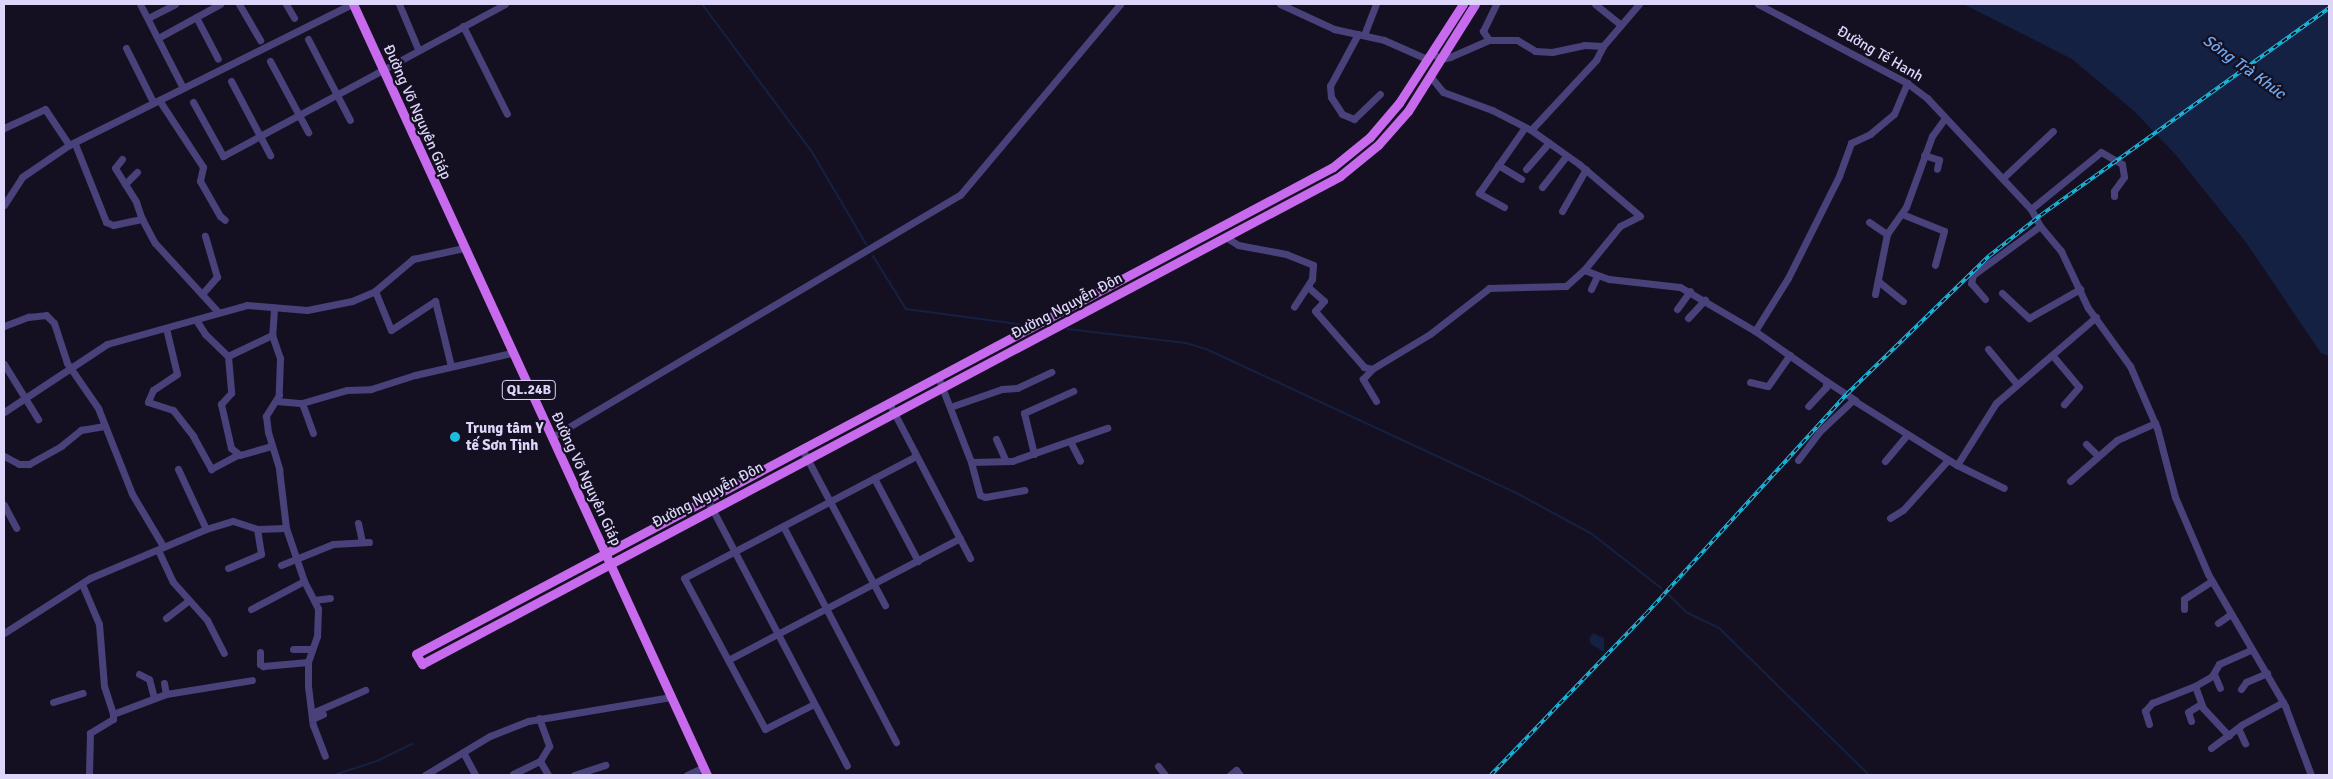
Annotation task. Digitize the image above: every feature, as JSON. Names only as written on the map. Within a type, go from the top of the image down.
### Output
[{"type":"main road","name":"Đường Võ Nguyên Giáp","points":[[352,4],[706,771]]},
{"type":"main road","name":"Đường Nguyễn Đôn","points":[[1462,4],[1430,56],[1384,122],[1341,162],[416,654],[422,664],[807,458],[1318,190],[1360,162],[1397,124],[1476,4]]},
{"type":"street","points":[[140,4],[183,88]]},
{"type":"street","points":[[148,18],[175,4]]},
{"type":"street","points":[[158,38],[220,4]]},
{"type":"street","points":[[240,4],[260,40]]},
{"type":"street","points":[[286,4],[294,18]]},
{"type":"street","points":[[4,205],[22,177],[72,145],[156,101],[352,4]]},
{"type":"street","points":[[399,4],[418,49]]},
{"type":"street","points":[[193,102],[223,156],[382,68],[505,4]]},
{"type":"street","points":[[552,436],[960,195],[1120,4]]},
{"type":"street","points":[[1280,4],[1327,26],[1441,58],[1490,40],[1517,40],[1535,51],[1552,52],[1584,45],[1603,46]]},
{"type":"street","points":[[1376,4],[1361,34],[1330,86],[1331,97],[1342,114],[1354,118],[1380,94]]},
{"type":"street","points":[[1490,40],[1483,31],[1496,4]]},
{"type":"street","points":[[1594,4],[1621,25]]},
{"type":"street","points":[[1504,207],[1479,193],[1498,165],[1528,128],[1596,60],[1603,46],[1639,4]]},
{"type":"street","name":"Đường Tế Hanh","points":[[1758,4],[1907,84],[1945,118],[2004,178],[2033,211],[2040,226],[2061,251],[2096,317],[2130,366],[2155,423],[2175,497],[2212,581],[2283,702],[2311,775]]},
{"type":"street","points":[[196,17],[218,59]]},
{"type":"street","points":[[463,26],[507,114]]},
{"type":"street","points":[[308,39],[350,120]]},
{"type":"street","points":[[126,48],[156,101],[203,167],[200,181],[220,216],[225,220]]},
{"type":"street","points":[[270,61],[308,132]]},
{"type":"street","points":[[1376,401],[1363,379],[1372,369],[1430,334],[1489,288],[1564,287],[1584,270],[1620,226],[1640,216],[1586,169],[1528,128],[1492,110],[1443,92],[1430,76]]},
{"type":"street","points":[[231,81],[270,155]]},
{"type":"street","points":[[1756,331],[1788,278],[1839,176],[1851,143],[1875,131],[1894,114],[1907,84]]},
{"type":"street","points":[[4,128],[45,109],[72,145],[106,222],[113,224],[142,219]]},
{"type":"street","points":[[1874,294],[1887,234],[1902,214],[1932,136],[1945,118]]},
{"type":"street","points":[[2004,178],[2053,131]]},
{"type":"street","points":[[1526,169],[1550,143]]},
{"type":"street","points":[[2033,211],[2101,152],[2122,164],[2124,177],[2114,191],[2114,196]]},
{"type":"street","points":[[1924,155],[1939,160],[1937,169]]},
{"type":"street","points":[[1542,186],[1566,156]]},
{"type":"street","points":[[122,159],[115,166],[155,243],[218,312]]},
{"type":"street","points":[[1498,165],[1521,179]]},
{"type":"street","points":[[1562,211],[1586,169]]},
{"type":"street","points":[[125,184],[137,172]]},
{"type":"street","points":[[1902,214],[1944,231],[1935,265]]},
{"type":"street","points":[[1869,222],[1887,234]]},
{"type":"street","points":[[1985,299],[1971,283],[1973,275],[2040,226]]},
{"type":"street","points":[[202,294],[217,277],[205,236]]},
{"type":"street","points":[[1227,238],[1238,245],[1286,254],[1310,263],[1315,273],[1294,308]]},
{"type":"street","points":[[4,412],[71,369],[99,348],[218,312],[248,306],[274,309],[324,307],[375,291],[413,259],[464,248]]},
{"type":"street","points":[[1584,270],[1597,276],[1656,282],[1690,292],[1756,331],[1826,381],[1947,461],[2004,488]]},
{"type":"street","points":[[1591,289],[1597,276]]},
{"type":"street","points":[[1878,282],[1903,301]]},
{"type":"street","points":[[1308,287],[1324,301],[1316,311],[1364,367],[1372,369]]},
{"type":"street","points":[[2002,292],[2029,318],[2080,289]]},
{"type":"street","points":[[375,291],[391,330],[426,304],[435,301],[451,366]]},
{"type":"street","points":[[1677,309],[1690,292]]},
{"type":"street","points":[[1092,296],[1097,306]]},
{"type":"street","points":[[1688,318],[1705,300]]},
{"type":"street","points":[[274,309],[272,335],[280,358],[277,401],[266,416],[271,446],[279,469],[286,528],[304,581],[314,600],[320,618],[308,662],[314,720],[325,756]]},
{"type":"street","points":[[4,326],[28,317],[46,315],[54,323],[60,345],[71,369],[91,396],[102,426],[125,471],[132,494],[161,548],[173,582],[219,637],[224,652]]},
{"type":"street","points":[[1957,465],[1996,403],[2016,383],[2053,356],[2096,317]]},
{"type":"street","points":[[196,320],[228,356],[231,393],[221,400],[221,407],[228,442],[237,455]]},
{"type":"street","points":[[166,328],[177,374],[153,390],[148,402],[173,410],[211,469],[237,455],[271,446]]},
{"type":"street","points":[[228,356],[272,335]]},
{"type":"street","points":[[1988,349],[2016,383]]},
{"type":"street","points":[[277,401],[302,403],[347,390],[384,387],[451,366],[512,353]]},
{"type":"street","points":[[1750,382],[1768,386],[1790,355]]},
{"type":"street","points":[[2053,356],[2079,386],[2064,404]]},
{"type":"street","points":[[4,364],[24,400],[38,419]]},
{"type":"street","points":[[950,407],[1002,389],[1017,388],[1052,372]]},
{"type":"street","points":[[938,377],[971,462],[982,497],[1024,490]]},
{"type":"street","points":[[1808,406],[1826,387],[1826,381]]},
{"type":"street","points":[[1034,454],[1024,413],[1073,391]]},
{"type":"street","points":[[1798,460],[1819,432],[1849,401],[1854,400]]},
{"type":"street","points":[[302,403],[313,433]]},
{"type":"street","points":[[889,403],[970,558]]},
{"type":"street","points":[[2070,482],[2097,455],[2117,440],[2155,423]]},
{"type":"street","points":[[4,456],[19,464],[29,464],[62,446],[81,430],[102,426]]},
{"type":"street","points":[[971,462],[1006,461],[1034,454],[1107,428]]},
{"type":"street","points":[[1885,461],[1908,434]]},
{"type":"street","points":[[996,438],[1006,461]]},
{"type":"street","points":[[1070,441],[1080,462]]},
{"type":"street","points":[[2086,444],[2097,455]]},
{"type":"street","points":[[802,449],[885,604]]},
{"type":"street","points":[[814,704],[765,729],[684,578],[916,456]]},
{"type":"street","points":[[1890,518],[1903,510],[1947,461]]},
{"type":"street","points":[[178,469],[206,529]]},
{"type":"street","points":[[874,478],[918,561]]},
{"type":"street","points":[[707,499],[733,552],[847,766]]},
{"type":"street","points":[[4,505],[16,528]]},
{"type":"street","points":[[4,633],[82,584],[206,529],[233,521],[257,530],[286,528]]},
{"type":"street","points":[[281,565],[333,544],[366,542],[358,523]]},
{"type":"street","points":[[783,526],[896,742]]},
{"type":"street","points":[[228,568],[261,554],[257,530]]},
{"type":"street","points":[[728,660],[960,538]]},
{"type":"street","points":[[251,609],[304,581]]},
{"type":"street","points":[[2184,609],[2184,599],[2212,581]]},
{"type":"street","points":[[82,584],[99,624],[104,686],[114,714],[113,719],[90,733],[89,775]]},
{"type":"street","points":[[314,600],[330,598]]},
{"type":"street","points":[[166,618],[189,600]]},
{"type":"street","points":[[2218,623],[2231,614]]},
{"type":"street","points":[[293,649],[312,649]]},
{"type":"street","points":[[2148,724],[2145,711],[2152,703],[2195,686],[2214,674],[2219,664],[2252,649]]},
{"type":"street","points":[[260,652],[260,664],[263,666],[308,662]]},
{"type":"street","points":[[2241,689],[2246,682],[2267,673]]},
{"type":"street","points":[[139,674],[150,679],[154,698]]},
{"type":"street","points":[[2214,674],[2220,688]]},
{"type":"street","points":[[114,714],[166,694],[252,680]]},
{"type":"street","points":[[164,683],[166,694]]},
{"type":"street","points":[[2195,686],[2201,704],[2229,736]]},
{"type":"street","points":[[314,720],[365,690]]},
{"type":"street","points":[[53,702],[83,693]]},
{"type":"street","points":[[425,775],[490,736],[539,718],[671,697]]},
{"type":"street","points":[[2211,748],[2238,728],[2283,702]]},
{"type":"street","points":[[2191,721],[2188,712],[2201,704]]},
{"type":"street","points":[[314,720],[323,714]]},
{"type":"street","points":[[513,774],[540,761],[549,746],[539,718]]},
{"type":"street","points":[[2238,728],[2245,743]]},
{"type":"street","points":[[463,752],[475,775]]},
{"type":"street","points":[[540,761],[548,775]]},
{"type":"street","points":[[574,775],[605,766]]},
{"type":"street","points":[[1158,766],[1165,775]]},
{"type":"street","points":[[1230,775],[1236,770],[1240,775]]},
{"type":"street","points":[[687,775],[706,771]]},
{"type":"water","name":"Sông Trà Khúc","points":[[1963,4],[2329,4],[2329,356],[2321,353],[2245,241],[2176,155],[2134,111],[2072,59]]},
{"type":"water","points":[[1593,633],[1604,638],[1604,652],[1591,644],[1589,639]]},
{"type":"waterway","points":[[702,4],[812,152],[866,244]]},
{"type":"waterway","points":[[873,256],[906,309],[1019,324]]},
{"type":"waterway","points":[[1067,329],[1186,343],[1206,349],[1520,495],[1592,534],[1661,588]]},
{"type":"waterway","points":[[1669,595],[1686,612],[1719,628],[1869,775]]},
{"type":"waterway","points":[[334,775],[377,761],[412,744]]},
{"type":"railway","points":[[1491,775],[1646,614],[1847,394],[1989,256],[2041,215],[2329,8]]},
{"type":"place","name":"Trung tâm Y tế Sơn Tịnh","points":[[455,437]]}]
